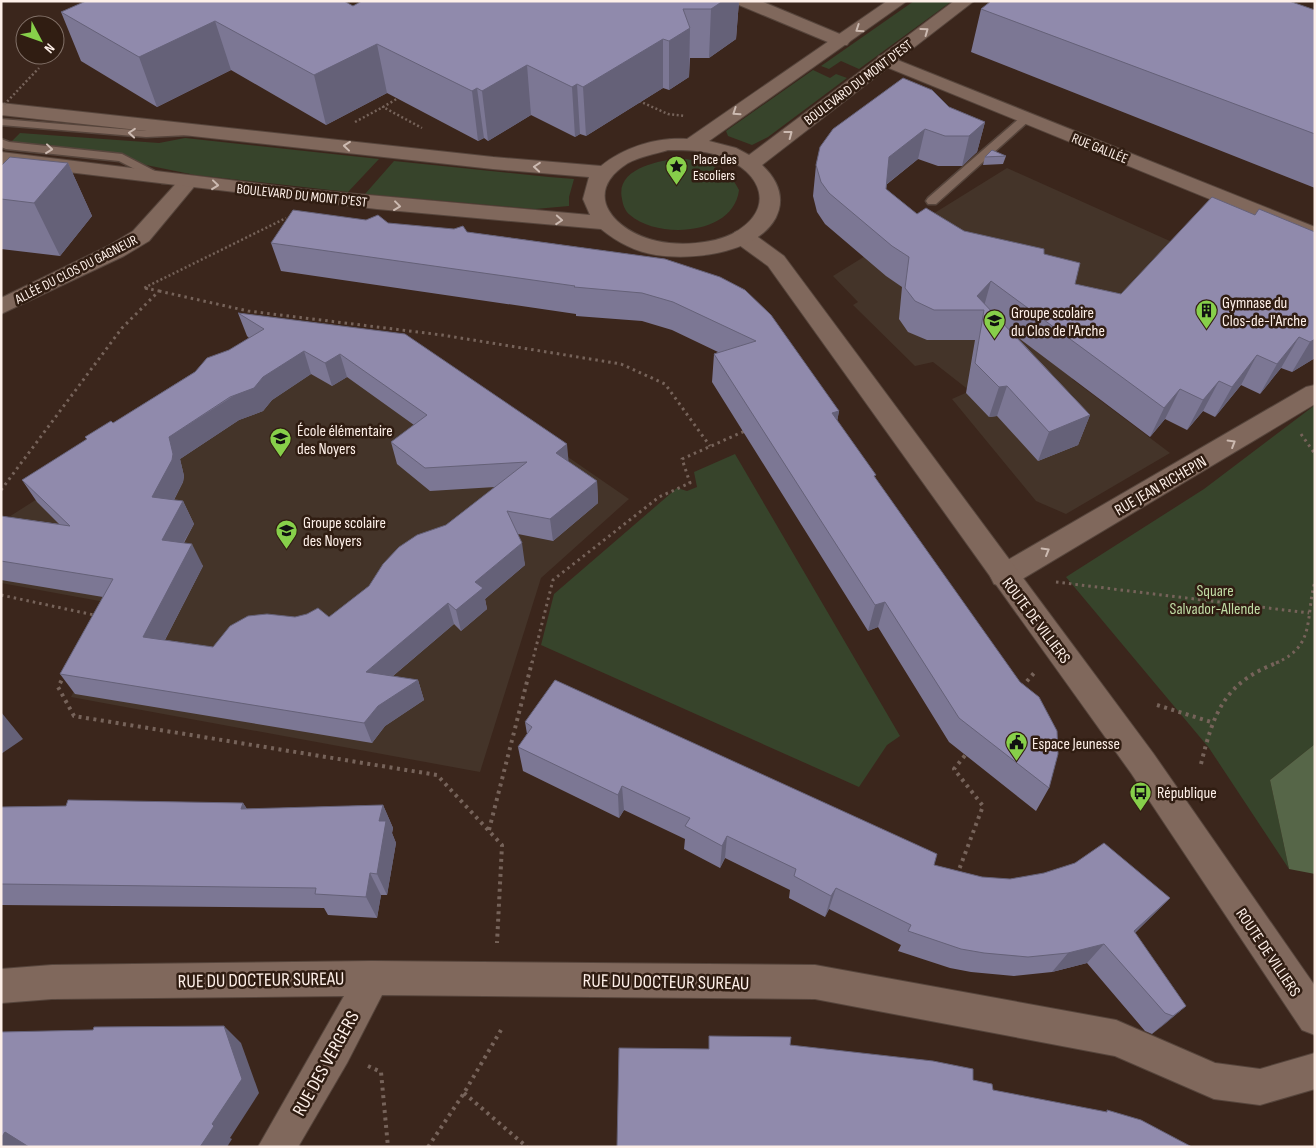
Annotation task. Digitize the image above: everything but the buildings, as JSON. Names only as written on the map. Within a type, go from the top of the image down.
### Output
[{"type":"street","points":[[745,1],[841,41]]},
{"type":"street","points":[[692,144],[899,1]]},
{"type":"street","name":"BOULEVARD DU MONT D'EST","points":[[750,164],[885,60],[966,1]]},
{"type":"street","name":"RUE GALILÉE","points":[[885,60],[1315,235]]},
{"type":"street","points":[[4,116],[216,131],[493,163],[603,172]]},
{"type":"street","points":[[666,144],[692,144],[724,150],[750,164],[767,181],[771,201],[763,220],[743,237],[716,248],[676,251],[652,248],[624,238],[604,224],[594,206],[594,189],[603,172],[619,159],[641,149],[666,144]]},
{"type":"street","name":"BOULEVARD DU MONT D'EST","points":[[1,158],[166,180],[472,214],[604,224]]},
{"type":"street","name":"ALLÉE DU CLOS DU GAGNEUR","points":[[1,307],[116,251],[141,236],[188,182]]},
{"type":"street","name":"ROUTE DE VILLIERS","points":[[743,237],[776,261],[1142,763],[1315,1017]]},
{"type":"street","name":"RUE JEAN RICHEPIN","points":[[1004,576],[1315,393]]},
{"type":"street","name":"RUE DU DOCTEUR SUREAU","points":[[1,986],[52,982],[372,978],[414,980],[495,978],[816,982],[1116,1038],[1214,1081],[1260,1087],[1315,1071]]},
{"type":"street","name":"RUE DES VERGERS","points":[[277,1147],[334,1050],[372,978]]},
{"type":"lane","points":[[932,201],[1026,118]]},
{"type":"lane","points":[[1,142],[122,158],[166,180]]},
{"type":"path","points":[[4,116],[39,68]]},
{"type":"path","points":[[395,151],[422,141],[429,132],[383,107],[406,94]]},
{"type":"path","points":[[632,98],[668,114],[725,120]]},
{"type":"path","points":[[313,196],[304,210],[144,288],[248,312],[442,335],[621,364],[665,384],[710,446]]},
{"type":"path","points":[[1,490],[122,328],[159,292]]},
{"type":"path","points":[[489,831],[553,580],[659,496],[690,483],[682,459],[755,428]]},
{"type":"path","points":[[1004,576],[1309,613]]},
{"type":"path","points":[[1201,764],[1211,722],[1226,693],[1241,680],[1297,653],[1305,641],[1315,581]]},
{"type":"path","points":[[1,595],[94,615],[90,623]]},
{"type":"path","points":[[1018,692],[1056,647]]},
{"type":"path","points":[[66,671],[58,687],[74,716],[437,775],[502,845],[495,978]]},
{"type":"path","points":[[1157,705],[1211,722]]},
{"type":"path","points":[[956,876],[983,806],[954,768],[973,746]]},
{"type":"path","points":[[428,1147],[464,1093],[500,1030]]},
{"type":"path","points":[[334,1050],[381,1072],[388,1147]]},
{"type":"path","points":[[464,1093],[527,1147]]},
{"type":"shaded area","name":"Groupe scolaire du Clos de l'Arche","points":[[1007,168],[1181,246],[1072,379],[1170,453],[1066,514],[1036,501],[952,399],[970,391],[933,362],[915,366],[853,305],[858,302],[833,276]]},
{"type":"shaded area","name":"Groupe scolaire des Noyers","points":[[294,335],[414,351],[629,499],[541,578],[480,772],[71,697],[116,604],[1,583],[1,522]]},
{"type":"green space","points":[[914,1],[952,1],[859,69],[841,61],[829,69],[821,66]]},
{"type":"green space","points":[[813,70],[830,78],[836,74],[847,78],[768,137],[752,145],[728,136],[726,131]]},
{"type":"green space","points":[[20,133],[159,143],[185,138],[379,159],[348,192],[195,175],[107,157],[9,144]]},
{"type":"green space","points":[[680,158],[698,161],[714,167],[729,176],[739,190],[734,205],[724,216],[710,224],[694,229],[676,230],[659,228],[643,223],[630,215],[624,208],[622,199],[622,188],[625,180],[640,168],[661,161]]},
{"type":"green space","points":[[394,161],[574,179],[569,197],[569,206],[535,209],[365,194]]},
{"type":"green space","name":"Square Salvador-Allende","points":[[1315,405],[1315,744],[1270,780],[1289,869],[1209,748],[1066,577],[1204,489]]},
{"type":"green space","points":[[735,454],[900,736],[887,745],[859,787],[541,645],[554,594],[677,488],[687,491],[697,487],[694,472]]},
{"type":"green space","points":[[1315,744],[1315,874],[1289,869],[1270,780]]},
{"type":"place","name":"Place des Escoliers","points":[[677,186]]},
{"type":"place","name":"Gymnase du Clos-de-l'Arche","points":[[1206,330]]},
{"type":"place","name":"Groupe scolaire du Clos de l'Arche","points":[[995,340]]},
{"type":"place","name":"École élémentaire des Noyers","points":[[281,458]]},
{"type":"place","name":"Groupe scolaire des Noyers","points":[[287,550]]},
{"type":"place","name":"Espace Jeunesse","points":[[1016,762]]},
{"type":"place","name":"République","points":[[1141,811]]}]
